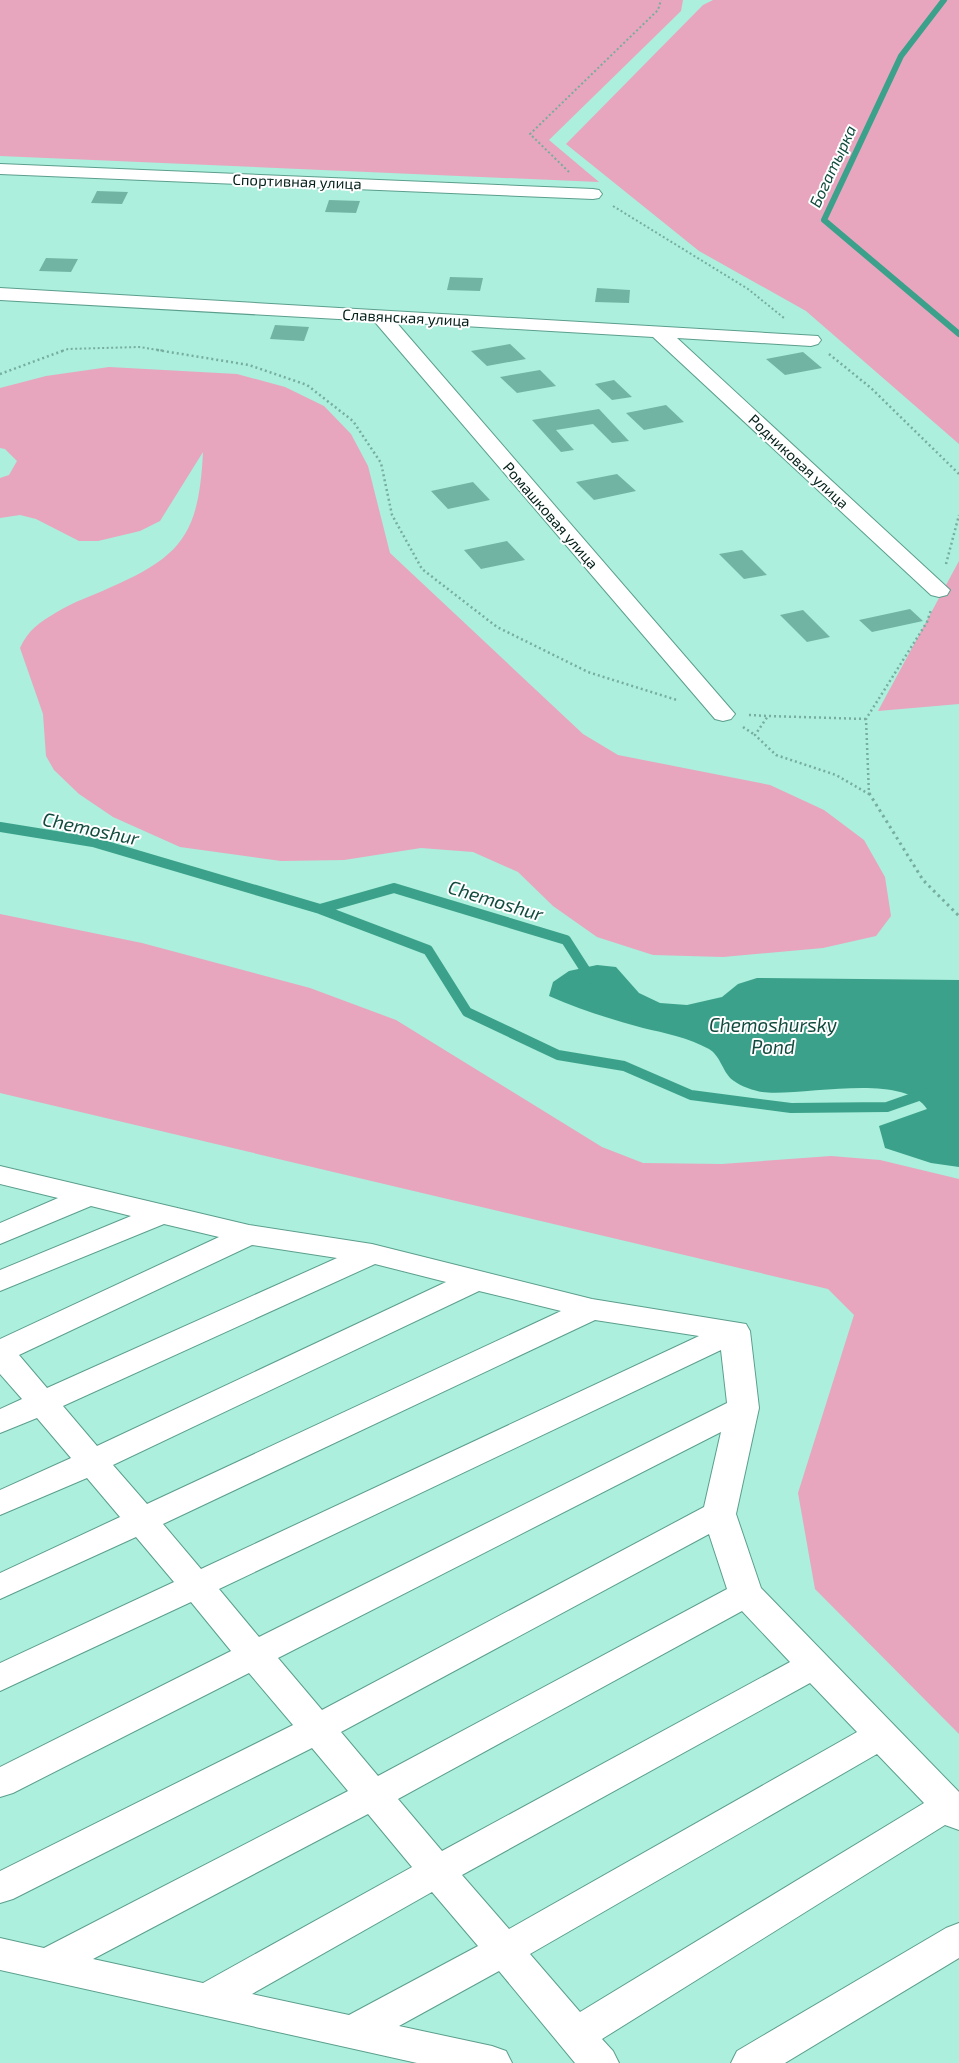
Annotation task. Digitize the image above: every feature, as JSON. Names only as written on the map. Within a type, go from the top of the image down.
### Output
[{"type":"street","name":"Спортивная улица","points":[[0,169],[593,194]]},
{"type":"street","name":"Славянская улица","points":[[0,294],[812,340]]},
{"type":"street","name":"Ромашковая улица","points":[[380,316],[723,714]]},
{"type":"street","name":"Родниковая улица","points":[[659,332],[939,590]]},
{"type":"street","points":[[5,1179],[249,1235],[372,1254],[592,1309],[735,1331]]},
{"type":"street","points":[[0,1234],[86,1197]]},
{"type":"street","points":[[0,1281],[159,1215]]},
{"type":"street","points":[[249,1235],[0,1352],[599,2063]]},
{"type":"street","points":[[0,1422],[372,1254]]},
{"type":"street","points":[[0,1503],[92,1462],[476,1280]]},
{"type":"street","points":[[0,1587],[592,1309]]},
{"type":"street","points":[[576,2035],[954,1810],[746,1594],[719,1514],[743,1408],[735,1331]]},
{"type":"street","points":[[0,1678],[735,1331]]},
{"type":"street","points":[[0,1783],[743,1408]]},
{"type":"street","points":[[0,1888],[317,1729],[719,1514]]},
{"type":"street","points":[[48,1964],[373,1795],[746,1594]]},
{"type":"street","points":[[207,2000],[437,1870],[814,1665]]},
{"type":"street","points":[[353,2032],[504,1950],[882,1735]]},
{"type":"street","points":[[751,2063],[959,1939]]},
{"type":"street","points":[[0,1954],[492,2063]]},
{"type":"path","points":[[662,0],[658,10],[530,134],[593,194],[748,289],[871,388],[959,474]]},
{"type":"path","points":[[0,374],[68,349],[139,347],[249,365],[307,385],[353,421],[381,463],[392,515],[422,569],[497,627],[588,672],[723,714]]},
{"type":"path","points":[[869,794],[866,718],[927,622],[939,590],[959,515]]},
{"type":"path","points":[[866,718],[768,716],[755,735],[776,755],[836,775],[869,794],[923,880],[959,916]]},
{"type":"shaded area","points":[[0,0],[683,0],[681,11],[549,140],[599,182],[0,156]]},
{"type":"shaded area","points":[[713,0],[959,0],[959,444],[806,311],[699,251],[566,144],[703,5]]},
{"type":"shaded area","points":[[109,367],[237,374],[285,387],[324,406],[351,434],[368,466],[390,553],[583,734],[618,755],[770,785],[824,810],[864,840],[885,877],[891,916],[876,936],[823,948],[723,957],[653,955],[597,937],[553,906],[518,872],[473,852],[421,848],[344,860],[281,861],[180,847],[113,817],[79,794],[54,770],[46,756],[43,714],[20,648],[31,631],[40,623],[69,605],[134,576],[154,565],[170,552],[182,538],[191,522],[201,480],[203,452],[160,521],[140,531],[98,541],[79,541],[36,519],[20,515],[0,518],[0,478],[9,475],[17,461],[5,449],[0,448],[0,388],[46,376]]},
{"type":"shaded area","points":[[959,561],[959,704],[878,711]]},
{"type":"shaded area","points":[[0,914],[142,943],[310,988],[396,1020],[602,1147],[643,1163],[722,1164],[831,1156],[880,1160],[959,1179],[959,1734],[815,1589],[798,1493],[854,1315],[828,1289],[0,1093]]},
{"type":"water","name":"Chemoshursky Pond","points":[[597,965],[616,967],[639,993],[660,1003],[687,1005],[722,997],[738,984],[757,978],[959,980],[959,1167],[931,1163],[885,1148],[879,1126],[927,1109],[915,1098],[897,1091],[875,1088],[780,1093],[756,1091],[740,1085],[730,1078],[713,1052],[701,1045],[677,1036],[596,1014],[549,996],[553,982],[569,971]]},
{"type":"building","points":[[97,191],[128,192],[122,204],[91,203]]},
{"type":"building","points":[[329,200],[360,201],[356,213],[325,212]]},
{"type":"building","points":[[46,258],[78,259],[71,272],[39,271]]},
{"type":"building","points":[[450,277],[483,278],[480,291],[447,290]]},
{"type":"building","points":[[597,288],[630,290],[629,303],[595,302]]},
{"type":"building","points":[[275,325],[309,327],[304,341],[270,339]]},
{"type":"building","points":[[510,344],[526,359],[487,366],[471,351]]},
{"type":"building","points":[[803,352],[822,368],[785,375],[766,359]]},
{"type":"building","points":[[540,370],[556,386],[517,393],[500,377]]},
{"type":"building","points":[[614,380],[632,397],[612,400],[595,384]]},
{"type":"building","points":[[666,405],[684,422],[644,430],[626,413]]},
{"type":"building","points":[[599,409],[629,441],[612,443],[593,424],[556,430],[574,450],[561,452],[532,420]]},
{"type":"building","points":[[617,474],[636,491],[594,500],[576,482]]},
{"type":"building","points":[[473,482],[490,500],[448,509],[431,491]]},
{"type":"building","points":[[507,541],[525,560],[481,569],[464,550]]},
{"type":"building","points":[[742,550],[767,575],[744,579],[719,554]]},
{"type":"building","points":[[910,609],[923,621],[872,632],[859,620]]},
{"type":"building","points":[[803,610],[830,637],[807,642],[780,615]]},
{"type":"waterway","name":"Богатырка","points":[[944,0],[901,56],[824,220],[959,334]]},
{"type":"waterway","name":"Chemoshur","points":[[0,827],[93,842],[320,909]]},
{"type":"waterway","name":"Chemoshur","points":[[320,909],[394,888],[566,940],[591,979]]},
{"type":"waterway","points":[[320,909],[428,950],[467,1012],[558,1055],[624,1066],[691,1095],[791,1108],[887,1107],[927,1093]]}]
